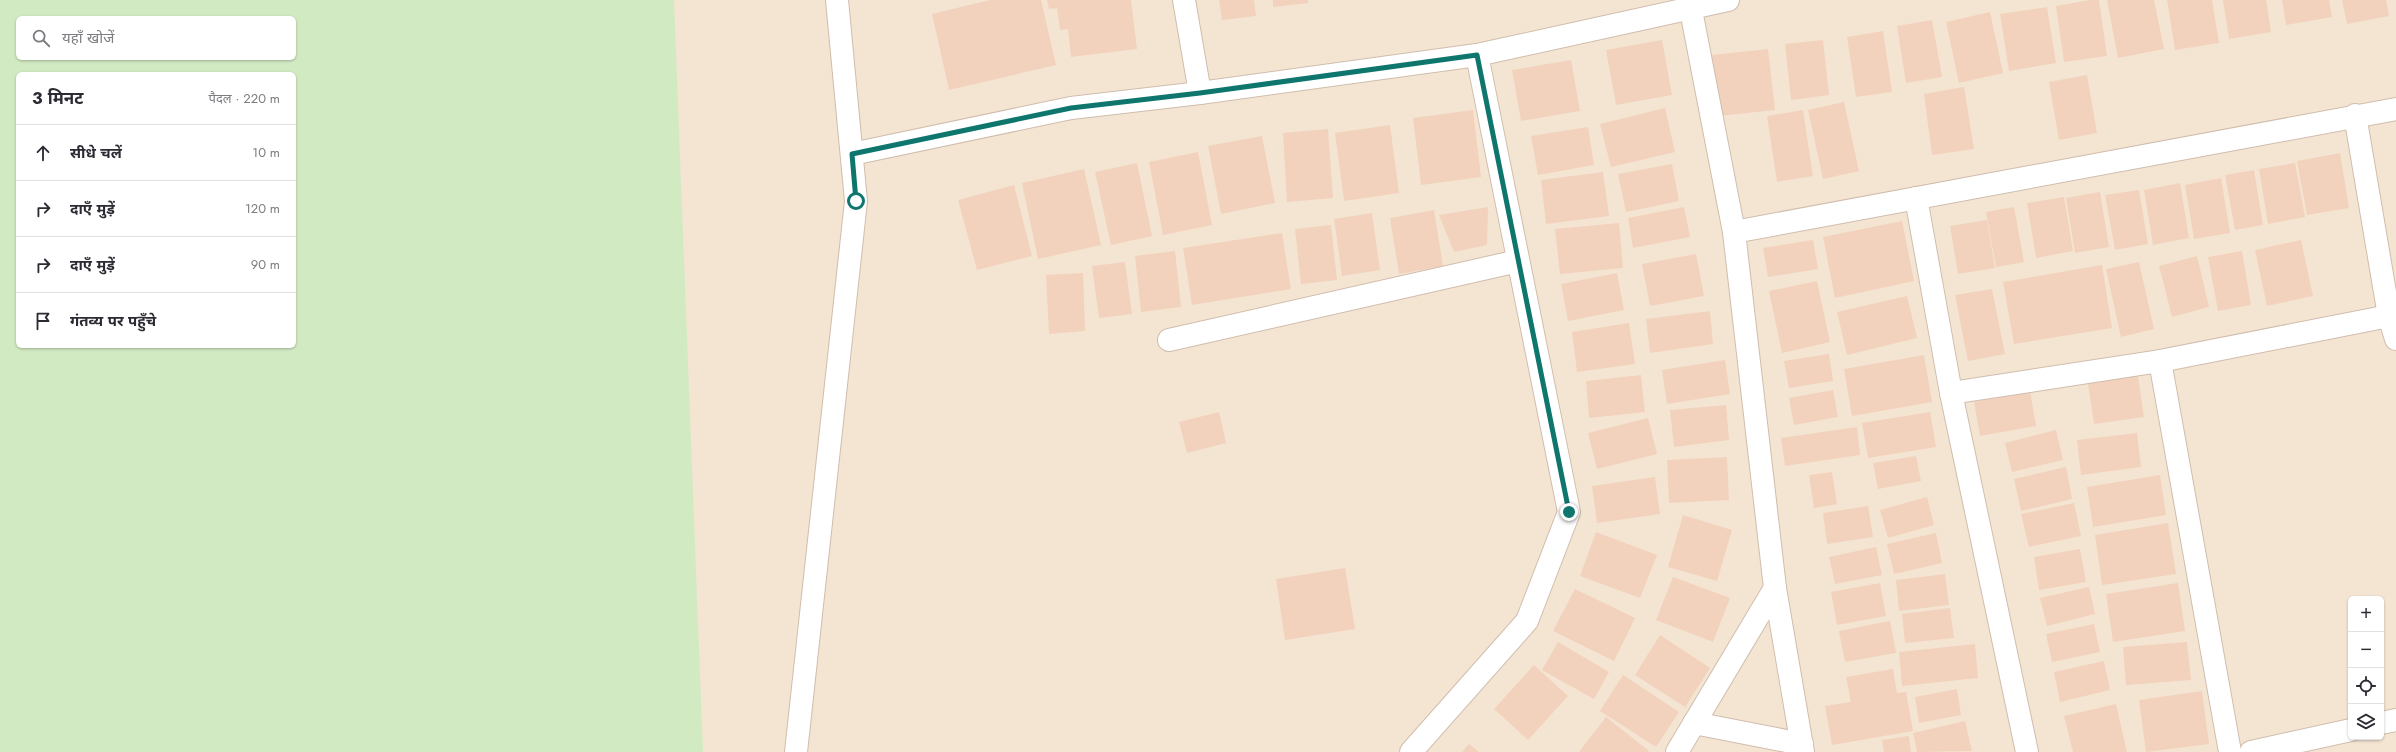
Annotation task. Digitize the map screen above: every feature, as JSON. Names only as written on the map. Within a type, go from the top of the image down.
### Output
[{"type":"street","points":[[796,752],[856,201],[837,0]]},
{"type":"street","points":[[1184,0],[1200,93]]},
{"type":"street","points":[[852,154],[1071,108],[1200,93],[1477,55],[1690,4],[1728,0]]},
{"type":"street","points":[[1690,4],[1734,232],[1775,588],[1802,748],[1694,723]]},
{"type":"street","points":[[1411,752],[1527,621],[1569,512],[1477,55]]},
{"type":"street","points":[[1734,232],[2355,115],[2396,109]]},
{"type":"street","points":[[2355,115],[2389,316],[2396,339]]},
{"type":"street","points":[[1916,198],[1951,393],[2027,752]]},
{"type":"street","points":[[1169,340],[1518,261]]},
{"type":"street","points":[[1951,393],[2160,361],[2389,316]]},
{"type":"street","points":[[2160,361],[2230,752]]},
{"type":"street","points":[[1677,752],[1775,588]]},
{"type":"street","points":[[2384,722],[2396,720]]},
{"type":"street","points":[[2251,752],[2348,731]]},
{"type":"shaded area","points":[[0,0],[2396,0],[2396,752],[0,752]]},
{"type":"green space","points":[[0,0],[674,0],[703,752],[0,752]]},
{"type":"building","points":[[990,0],[1041,0],[1056,65],[949,90],[932,14]]},
{"type":"building","points":[[1047,0],[1131,0],[1137,49],[1071,57],[1068,29],[1060,30],[1057,8],[1049,9]]},
{"type":"building","points":[[1219,0],[1254,0],[1256,16],[1222,20]]},
{"type":"building","points":[[1273,0],[1308,0],[1308,3],[1273,7]]},
{"type":"building","points":[[2090,0],[2099,0],[2107,56],[2064,62],[2056,6]]},
{"type":"building","points":[[2107,0],[2154,0],[2164,49],[2118,58]]},
{"type":"building","points":[[2167,0],[2212,0],[2219,43],[2175,50]]},
{"type":"building","points":[[2223,0],[2266,0],[2271,32],[2229,39]]},
{"type":"building","points":[[2282,0],[2329,0],[2332,17],[2286,25]]},
{"type":"building","points":[[2342,0],[2386,0],[2389,16],[2347,24]]},
{"type":"building","points":[[2047,7],[2056,63],[2009,71],[2000,14]]},
{"type":"building","points":[[1990,12],[2003,73],[1959,83],[1946,22]]},
{"type":"building","points":[[1932,20],[1942,77],[1906,83],[1897,26]]},
{"type":"building","points":[[1883,31],[1892,92],[1856,97],[1847,37]]},
{"type":"building","points":[[1662,40],[1672,95],[1616,105],[1606,50]]},
{"type":"building","points":[[1823,40],[1829,95],[1791,100],[1785,44]]},
{"type":"building","points":[[1768,49],[1775,110],[1719,116],[1712,55]]},
{"type":"building","points":[[1571,60],[1580,111],[1521,121],[1512,70]]},
{"type":"building","points":[[2087,75],[2097,133],[2059,140],[2049,82]]},
{"type":"building","points":[[1964,87],[1974,149],[1932,155],[1924,94]]},
{"type":"building","points":[[1844,102],[1859,171],[1823,179],[1808,110]]},
{"type":"building","points":[[1665,108],[1675,152],[1611,167],[1600,124]]},
{"type":"building","points":[[1473,110],[1481,177],[1421,185],[1413,118]]},
{"type":"building","points":[[1803,110],[1813,176],[1777,182],[1767,116]]},
{"type":"building","points":[[1390,125],[1399,193],[1344,201],[1335,133]]},
{"type":"building","points":[[1588,127],[1594,165],[1538,175],[1531,136]]},
{"type":"building","points":[[1328,129],[1333,198],[1287,202],[1283,133]]},
{"type":"building","points":[[1262,136],[1275,203],[1221,214],[1208,146]]},
{"type":"building","points":[[1198,152],[1212,225],[1163,235],[1149,162]]},
{"type":"building","points":[[2340,153],[2349,208],[2307,215],[2297,161]]},
{"type":"building","points":[[1137,163],[1152,236],[1111,245],[1095,172]]},
{"type":"building","points":[[2295,163],[2305,217],[2268,224],[2259,169]]},
{"type":"building","points":[[1672,164],[1679,201],[1626,212],[1618,174]]},
{"type":"building","points":[[1084,169],[1101,245],[1038,259],[1022,183]]},
{"type":"building","points":[[2254,170],[2263,225],[2235,230],[2225,175]]},
{"type":"building","points":[[1603,172],[1609,216],[1546,224],[1541,180]]},
{"type":"building","points":[[2221,178],[2230,233],[2194,239],[2185,185]]},
{"type":"building","points":[[2180,183],[2189,238],[2153,245],[2144,190]]},
{"type":"building","points":[[1014,185],[1032,256],[977,270],[958,200]]},
{"type":"building","points":[[2139,190],[2148,244],[2115,250],[2105,195]]},
{"type":"building","points":[[2100,192],[2109,247],[2075,253],[2066,198]]},
{"type":"building","points":[[2064,197],[2073,251],[2036,258],[2027,203]]},
{"type":"building","points":[[1488,207],[1487,245],[1454,252],[1439,215]]},
{"type":"building","points":[[1684,207],[1690,237],[1633,248],[1628,218]]},
{"type":"building","points":[[2014,207],[2024,262],[1996,267],[1986,212]]},
{"type":"building","points":[[1434,210],[1443,266],[1399,274],[1390,218]]},
{"type":"building","points":[[1372,213],[1380,270],[1342,276],[1334,219]]},
{"type":"building","points":[[1987,220],[1995,268],[1958,274],[1950,226]]},
{"type":"building","points":[[1902,221],[1914,281],[1835,298],[1823,237]]},
{"type":"building","points":[[1619,223],[1623,268],[1560,274],[1555,229]]},
{"type":"building","points":[[1331,225],[1337,280],[1301,284],[1295,229]]},
{"type":"building","points":[[1282,233],[1291,289],[1192,305],[1183,248]]},
{"type":"building","points":[[1813,240],[1818,269],[1768,277],[1763,248]]},
{"type":"building","points":[[2301,240],[2313,296],[2267,306],[2255,250]]},
{"type":"building","points":[[1175,251],[1181,307],[1141,312],[1135,256]]},
{"type":"building","points":[[2242,251],[2251,305],[2218,311],[2208,257]]},
{"type":"building","points":[[1696,254],[1704,296],[1650,306],[1642,264]]},
{"type":"building","points":[[2197,256],[2209,307],[2172,317],[2159,266]]},
{"type":"building","points":[[1125,262],[1132,314],[1099,318],[1092,266]]},
{"type":"building","points":[[2139,262],[2154,329],[2121,337],[2106,269]]},
{"type":"building","points":[[2102,265],[2112,328],[2014,344],[2003,282]]},
{"type":"building","points":[[1083,273],[1085,331],[1049,334],[1046,275]]},
{"type":"building","points":[[1617,273],[1624,310],[1568,321],[1561,284]]},
{"type":"building","points":[[1817,281],[1830,342],[1782,353],[1769,291]]},
{"type":"building","points":[[1992,289],[2005,354],[1968,361],[1955,295]]},
{"type":"building","points":[[1907,296],[1917,338],[1847,355],[1837,312]]},
{"type":"building","points":[[1710,311],[1713,344],[1650,353],[1646,319]]},
{"type":"building","points":[[1629,323],[1635,364],[1577,372],[1572,332]]},
{"type":"building","points":[[1829,354],[1833,381],[1789,388],[1784,361]]},
{"type":"building","points":[[1924,355],[1932,402],[1852,416],[1844,369]]},
{"type":"building","points":[[1725,360],[1730,394],[1667,404],[1662,370]]},
{"type":"building","points":[[2137,370],[2144,417],[2094,424],[2087,377]]},
{"type":"building","points":[[1641,375],[1645,412],[1589,418],[1586,381]]},
{"type":"building","points":[[1833,390],[1838,417],[1794,425],[1789,398]]},
{"type":"building","points":[[2030,391],[2036,426],[1980,436],[1974,402]]},
{"type":"building","points":[[1726,405],[1729,440],[1674,447],[1670,410]]},
{"type":"building","points":[[1219,412],[1226,443],[1187,453],[1179,422]]},
{"type":"building","points":[[1930,412],[1936,447],[1868,458],[1862,423]]},
{"type":"building","points":[[1648,418],[1657,454],[1597,469],[1588,433]]},
{"type":"building","points":[[1857,427],[1860,455],[1785,466],[1781,438]]},
{"type":"building","points":[[2056,430],[2063,460],[2012,472],[2005,443]]},
{"type":"building","points":[[2137,433],[2141,467],[2081,475],[2077,440]]},
{"type":"building","points":[[1916,456],[1921,481],[1878,489],[1873,463]]},
{"type":"building","points":[[1727,457],[1729,500],[1669,503],[1667,460]]},
{"type":"building","points":[[2066,467],[2072,499],[2021,511],[2014,479]]},
{"type":"building","points":[[1832,472],[1837,504],[1814,508],[1809,475]]},
{"type":"building","points":[[2160,475],[2166,515],[2093,527],[2087,487]]},
{"type":"building","points":[[1655,477],[1660,514],[1597,523],[1592,486]]},
{"type":"building","points":[[1927,497],[1934,525],[1888,538],[1880,510]]},
{"type":"building","points":[[2074,503],[2081,536],[2029,547],[2021,514]]},
{"type":"building","points":[[1868,506],[1873,537],[1827,544],[1823,513]]},
{"type":"building","points":[[1683,515],[1732,530],[1717,581],[1668,567]]},
{"type":"building","points":[[2168,523],[2176,574],[2102,585],[2095,535]]},
{"type":"building","points":[[1596,532],[1657,555],[1640,598],[1580,576]]},
{"type":"building","points":[[1936,533],[1942,563],[1894,574],[1887,544]]},
{"type":"building","points":[[1876,547],[1882,575],[1835,584],[1829,557]]},
{"type":"building","points":[[2080,549],[2086,582],[2039,590],[2034,557]]},
{"type":"building","points":[[1345,568],[1355,629],[1285,640],[1276,579]]},
{"type":"building","points":[[1945,574],[1949,605],[1899,611],[1896,580]]},
{"type":"building","points":[[1673,577],[1730,598],[1713,642],[1656,620]]},
{"type":"building","points":[[1880,583],[1886,616],[1837,625],[1831,592]]},
{"type":"building","points":[[2178,583],[2185,631],[2113,642],[2106,594]]},
{"type":"building","points":[[2089,587],[2095,614],[2047,626],[2040,598]]},
{"type":"building","points":[[1575,589],[1635,618],[1614,661],[1553,631]]},
{"type":"building","points":[[1950,608],[1954,638],[1905,643],[1902,614]]},
{"type":"building","points":[[1890,621],[1896,653],[1845,662],[1839,631]]},
{"type":"building","points":[[2094,624],[2100,652],[2052,662],[2046,634]]},
{"type":"building","points":[[1660,635],[1710,668],[1685,707],[1635,675]]},
{"type":"building","points":[[1558,642],[1609,672],[1594,699],[1542,670]]},
{"type":"building","points":[[2187,642],[2191,680],[2126,685],[2123,647]]},
{"type":"building","points":[[1975,644],[1978,678],[1902,686],[1899,652]]},
{"type":"building","points":[[2104,661],[2110,690],[2060,702],[2054,672]]},
{"type":"building","points":[[1534,665],[1568,696],[1528,740],[1494,709]]},
{"type":"building","points":[[1893,669],[1897,693],[1906,692],[1913,731],[1832,745],[1825,706],[1851,702],[1846,677]]},
{"type":"building","points":[[1623,675],[1679,712],[1656,747],[1600,711]]},
{"type":"building","points":[[1957,689],[1961,715],[1919,723],[1915,697]]},
{"type":"building","points":[[2202,691],[2209,744],[2146,752],[2139,700]]},
{"type":"building","points":[[2116,704],[2127,752],[2073,752],[2064,716]]},
{"type":"building","points":[[1606,717],[1649,751],[1579,752]]},
{"type":"building","points":[[1965,721],[1972,751],[1917,752],[1913,733]]},
{"type":"building","points":[[1909,736],[1911,752],[1884,752],[1882,740]]},
{"type":"building","points":[[1469,744],[1479,752],[1462,752]]},
{"type":"route","points":[[856,201],[852,154],[1071,108],[1200,93],[1477,55],[1569,512]]}]
